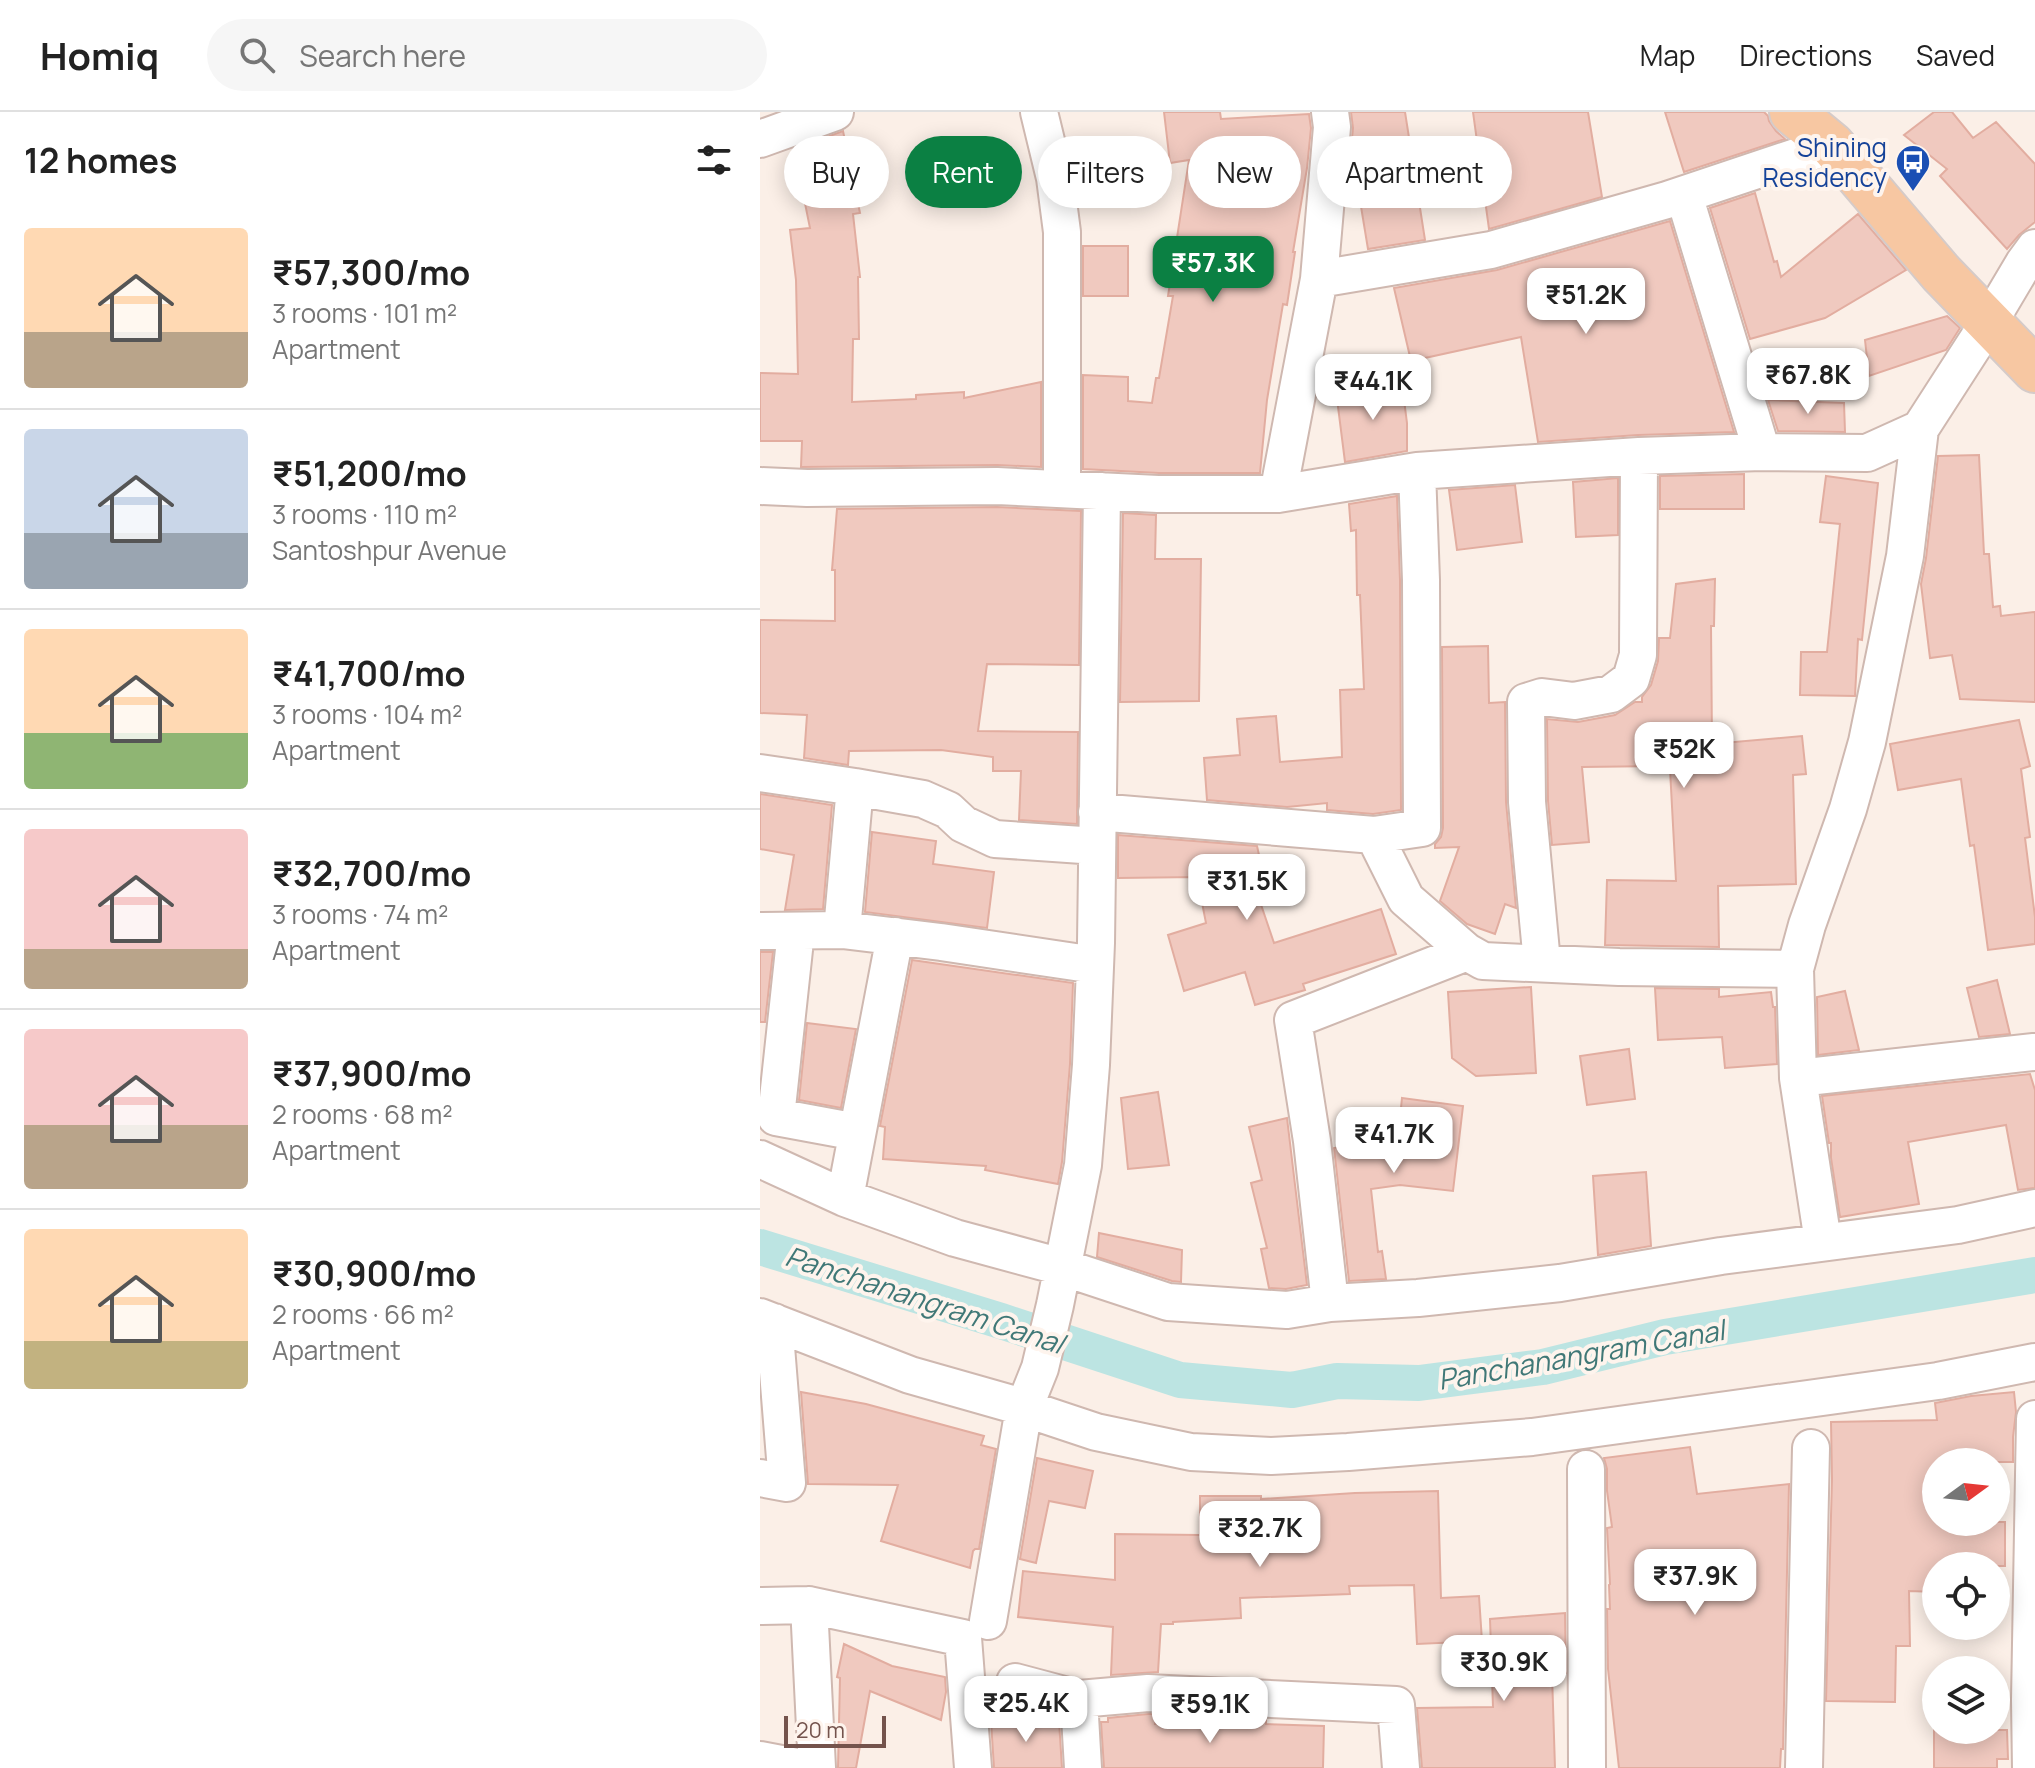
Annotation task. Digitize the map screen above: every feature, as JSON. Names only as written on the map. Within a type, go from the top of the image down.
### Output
[{"type":"main road","points":[[1792,112],[1832,145],[1941,273],[2035,370]]},
{"type":"street","points":[[760,139],[835,112]]},
{"type":"street","points":[[1039,112],[1055,178],[1062,232],[1062,489]]},
{"type":"street","points":[[1278,494],[1319,279],[1332,127],[1330,112]]},
{"type":"street","points":[[1319,279],[1491,250],[1684,195],[1832,145]]},
{"type":"street","points":[[1684,195],[1762,452]]},
{"type":"street","points":[[1823,1242],[1798,1078],[1795,969],[1867,742],[1905,556],[1920,429],[2035,248]]},
{"type":"street","points":[[760,486],[997,486],[1158,494],[1278,494],[1417,471],[1639,456],[1867,453],[1920,429]]},
{"type":"street","points":[[1542,963],[1527,802],[1526,702],[1542,697],[1574,701],[1611,694],[1631,679],[1638,655],[1639,456]]},
{"type":"street","points":[[760,773],[923,799],[948,810],[963,824],[995,839],[1097,829],[1374,835],[1422,828],[1421,580],[1417,471]]},
{"type":"street","points":[[988,1621],[1024,1408],[1040,1368],[1083,1165],[1095,965],[1102,491]]},
{"type":"street","points":[[842,930],[855,787]]},
{"type":"street","points":[[1374,835],[1406,899],[1467,952],[1483,961],[1619,967],[1795,969]]},
{"type":"street","points":[[760,931],[842,930],[1095,965]]},
{"type":"street","points":[[796,931],[771,1054],[776,1117],[857,1132]]},
{"type":"street","points":[[845,1198],[895,936]]},
{"type":"street","points":[[1330,1303],[1312,1141],[1293,1020],[1467,952]]},
{"type":"street","points":[[1798,1078],[2034,1052]]},
{"type":"street","points":[[760,1159],[845,1198],[955,1238],[1062,1267],[1168,1302],[1287,1310],[1330,1303],[1418,1298],[1560,1283],[1721,1256],[1958,1225],[2035,1208]]},
{"type":"street","points":[[760,1478],[787,1483],[767,1320],[910,1375],[1096,1432],[1191,1452],[1271,1456],[1545,1435],[1938,1381],[2035,1362]]},
{"type":"street","points":[[2031,1768],[2035,1419]]},
{"type":"street","points":[[1804,1768],[1811,1448]]},
{"type":"street","points":[[1586,1469],[1587,1768]]},
{"type":"street","points":[[809,1605],[817,1768]]},
{"type":"street","points":[[760,1606],[809,1605],[963,1638],[973,1768]]},
{"type":"street","points":[[1015,1682],[1079,1699],[1148,1693],[1396,1705],[1401,1768]]},
{"type":"street","points":[[1079,1699],[1083,1768]]},
{"type":"street","points":[[760,1760],[802,1768]]},
{"type":"building","points":[[1164,112],[1220,112],[1221,119],[1309,114],[1311,128],[1301,204],[1301,136],[1188,136],[1188,160],[1172,163],[1172,136],[1167,136]]},
{"type":"building","points":[[1351,112],[1405,112],[1409,136],[1352,136]]},
{"type":"building","points":[[1473,112],[1588,112],[1602,197],[1489,229],[1486,208],[1512,208],[1512,136],[1476,136]]},
{"type":"building","points":[[1665,112],[1764,112],[1785,139],[1684,172]]},
{"type":"building","points":[[1934,112],[1952,112],[1973,138],[1996,122],[2035,164],[2035,222],[2007,249],[1940,176],[1947,169],[1904,135]]},
{"type":"building","points":[[1188,166],[1188,208],[1300,208],[1287,305],[1283,304],[1267,400],[1260,473],[1083,469],[1083,375],[1128,377],[1128,401],[1152,403],[1173,296],[1168,296]]},
{"type":"building","points":[[1755,193],[1781,277],[1858,214],[1906,270],[1825,318],[1750,339],[1710,208]]},
{"type":"building","points":[[806,208],[859,208],[860,213],[853,214],[860,277],[859,339],[853,339],[852,402],[916,399],[916,395],[964,392],[964,398],[1041,382],[1041,467],[801,467],[802,441],[760,441],[760,373],[798,374],[796,280],[790,230],[810,228]]},
{"type":"building","points":[[1361,208],[1420,208],[1425,240],[1368,249]]},
{"type":"building","points":[[1670,221],[1734,432],[1538,442],[1521,337],[1411,361],[1394,288],[1497,270]]},
{"type":"building","points":[[1083,246],[1128,246],[1128,296],[1083,296]]},
{"type":"building","points":[[1947,316],[1960,328],[1946,350],[1869,376],[1865,340]]},
{"type":"building","points":[[1402,384],[1407,451],[1345,462],[1336,391]]},
{"type":"building","points":[[1768,400],[1844,403],[1845,432],[1778,431]]},
{"type":"building","points":[[1979,455],[1984,554],[1989,554],[1993,607],[2000,606],[2001,616],[2035,612],[2035,702],[1960,699],[1952,655],[1930,658],[1921,584],[1938,456]]},
{"type":"building","points":[[1744,474],[1744,509],[1660,509],[1660,476]]},
{"type":"building","points":[[1826,476],[1878,483],[1862,640],[1858,639],[1855,696],[1800,695],[1801,652],[1827,652],[1840,524],[1820,522]]},
{"type":"building","points":[[1618,478],[1618,535],[1576,537],[1573,482]]},
{"type":"building","points":[[1515,485],[1522,542],[1457,550],[1449,490]]},
{"type":"building","points":[[1397,496],[1401,810],[1373,814],[1327,810],[1327,803],[1287,807],[1207,800],[1204,758],[1240,755],[1237,719],[1276,716],[1280,762],[1342,757],[1340,690],[1364,689],[1356,530],[1351,531],[1349,504]]},
{"type":"building","points":[[997,507],[1081,511],[1079,665],[987,664],[978,731],[1078,732],[1077,824],[1019,820],[1021,771],[993,771],[993,757],[941,750],[849,751],[848,765],[804,758],[807,715],[760,713],[760,620],[835,621],[835,570],[832,570],[837,509]]},
{"type":"building","points":[[1123,513],[1156,515],[1155,559],[1201,559],[1199,701],[1120,702]]},
{"type":"building","points":[[1715,579],[1714,626],[1711,626],[1712,744],[1802,736],[1806,774],[1793,775],[1796,884],[1718,886],[1719,947],[1605,945],[1607,880],[1676,881],[1670,769],[1660,769],[1660,766],[1582,767],[1589,842],[1552,845],[1547,719],[1578,722],[1615,715],[1635,702],[1642,702],[1658,661],[1659,638],[1670,638],[1676,584]]},
{"type":"building","points":[[1488,646],[1489,703],[1505,702],[1506,802],[1516,908],[1505,904],[1495,934],[1467,924],[1440,901],[1459,847],[1435,848],[1443,828],[1442,647]]},
{"type":"building","points":[[2019,720],[2030,766],[2021,769],[2030,837],[2025,838],[2035,917],[2035,944],[1988,950],[1974,845],[1970,846],[1961,779],[1898,790],[1890,744]]},
{"type":"building","points":[[760,794],[832,805],[823,909],[785,910],[794,855],[760,849]]},
{"type":"building","points":[[872,832],[936,841],[933,864],[994,872],[987,928],[865,912]]},
{"type":"building","points":[[1118,835],[1257,846],[1263,873],[1251,875],[1274,943],[1381,909],[1396,954],[1303,984],[1305,990],[1255,1005],[1245,972],[1184,991],[1168,935],[1206,923],[1197,877],[1118,878]]},
{"type":"building","points":[[760,952],[773,952],[765,1022],[760,1022]]},
{"type":"building","points":[[912,960],[1073,983],[1070,1064],[1058,1184],[985,1170],[986,1166],[883,1159],[885,1127],[880,1126]]},
{"type":"building","points":[[1997,980],[2010,1034],[1979,1037],[1967,988]]},
{"type":"building","points":[[1531,987],[1536,1073],[1476,1076],[1452,1058],[1448,992]]},
{"type":"building","points":[[1655,988],[1719,989],[1719,997],[1771,992],[1775,1007],[1777,1064],[1725,1068],[1722,1037],[1658,1040]]},
{"type":"building","points":[[1845,991],[1859,1050],[1818,1055],[1817,997]]},
{"type":"building","points":[[807,1023],[856,1029],[841,1108],[799,1100]]},
{"type":"building","points":[[1629,1049],[1635,1099],[1587,1105],[1580,1056]]},
{"type":"building","points":[[2030,1074],[2035,1090],[2035,1188],[2018,1190],[2006,1125],[1908,1142],[1919,1204],[1840,1217],[1822,1096]]},
{"type":"building","points":[[1158,1092],[1169,1165],[1128,1169],[1121,1098]]},
{"type":"building","points":[[1402,1098],[1463,1106],[1453,1191],[1400,1185],[1371,1189],[1378,1252],[1382,1251],[1386,1279],[1349,1281],[1334,1148],[1398,1138]]},
{"type":"building","points":[[1287,1118],[1307,1285],[1286,1289],[1269,1288],[1261,1249],[1267,1248],[1251,1183],[1262,1180],[1249,1127]]},
{"type":"building","points":[[1646,1172],[1651,1246],[1598,1255],[1593,1176]]},
{"type":"building","points":[[1099,1233],[1182,1250],[1181,1282],[1097,1257]]},
{"type":"building","points":[[801,1392],[866,1404],[984,1436],[981,1445],[996,1449],[979,1549],[973,1551],[970,1568],[881,1541],[898,1485],[808,1484]]},
{"type":"building","points":[[2014,1392],[2013,1462],[2010,1462],[2010,1448],[1922,1448],[1922,1536],[2005,1536],[2005,1552],[1922,1552],[1922,1591],[1909,1591],[1910,1646],[1896,1646],[1895,1702],[1826,1701],[1831,1422],[1937,1420],[1935,1403]]},
{"type":"building","points":[[1690,1447],[1697,1494],[1789,1484],[1780,1768],[1619,1768],[1608,1669],[1607,1609],[1610,1609],[1610,1584],[1607,1528],[1612,1527],[1604,1458]]},
{"type":"building","points":[[1037,1458],[1093,1471],[1085,1508],[1049,1501],[1036,1563],[1020,1559]]},
{"type":"building","points":[[1438,1491],[1441,1598],[1479,1596],[1482,1641],[1417,1644],[1414,1585],[1349,1586],[1350,1594],[1240,1598],[1241,1618],[1161,1624],[1158,1672],[1111,1675],[1113,1627],[1018,1617],[1023,1571],[1115,1580],[1115,1534],[1200,1535],[1200,1496],[1261,1496],[1261,1499]]},
{"type":"building","points":[[1565,1613],[1566,1673],[1552,1674],[1555,1768],[1422,1768],[1417,1708],[1493,1707],[1490,1619]]},
{"type":"building","points":[[844,1644],[892,1666],[945,1677],[941,1720],[870,1691],[856,1768],[838,1768],[840,1678],[837,1677]]},
{"type":"building","points":[[1156,1714],[1155,1724],[1214,1725],[1214,1720],[1266,1720],[1266,1724],[1324,1726],[1323,1768],[1104,1768],[1101,1722],[1108,1722],[1108,1718]]},
{"type":"building","points":[[991,1721],[1059,1721],[1062,1768],[994,1768]]},
{"type":"building","points":[[1934,1744],[2007,1744],[2008,1759],[1997,1759],[1997,1768],[1934,1768]]},
{"type":"waterway","name":"Panchanangram Canal","points":[[760,1247],[1180,1380],[1292,1390],[1337,1381],[1419,1383],[1543,1367],[1665,1337],[2035,1275]]},
{"type":"place","name":"Shining Residency","points":[[1913,193]]}]
